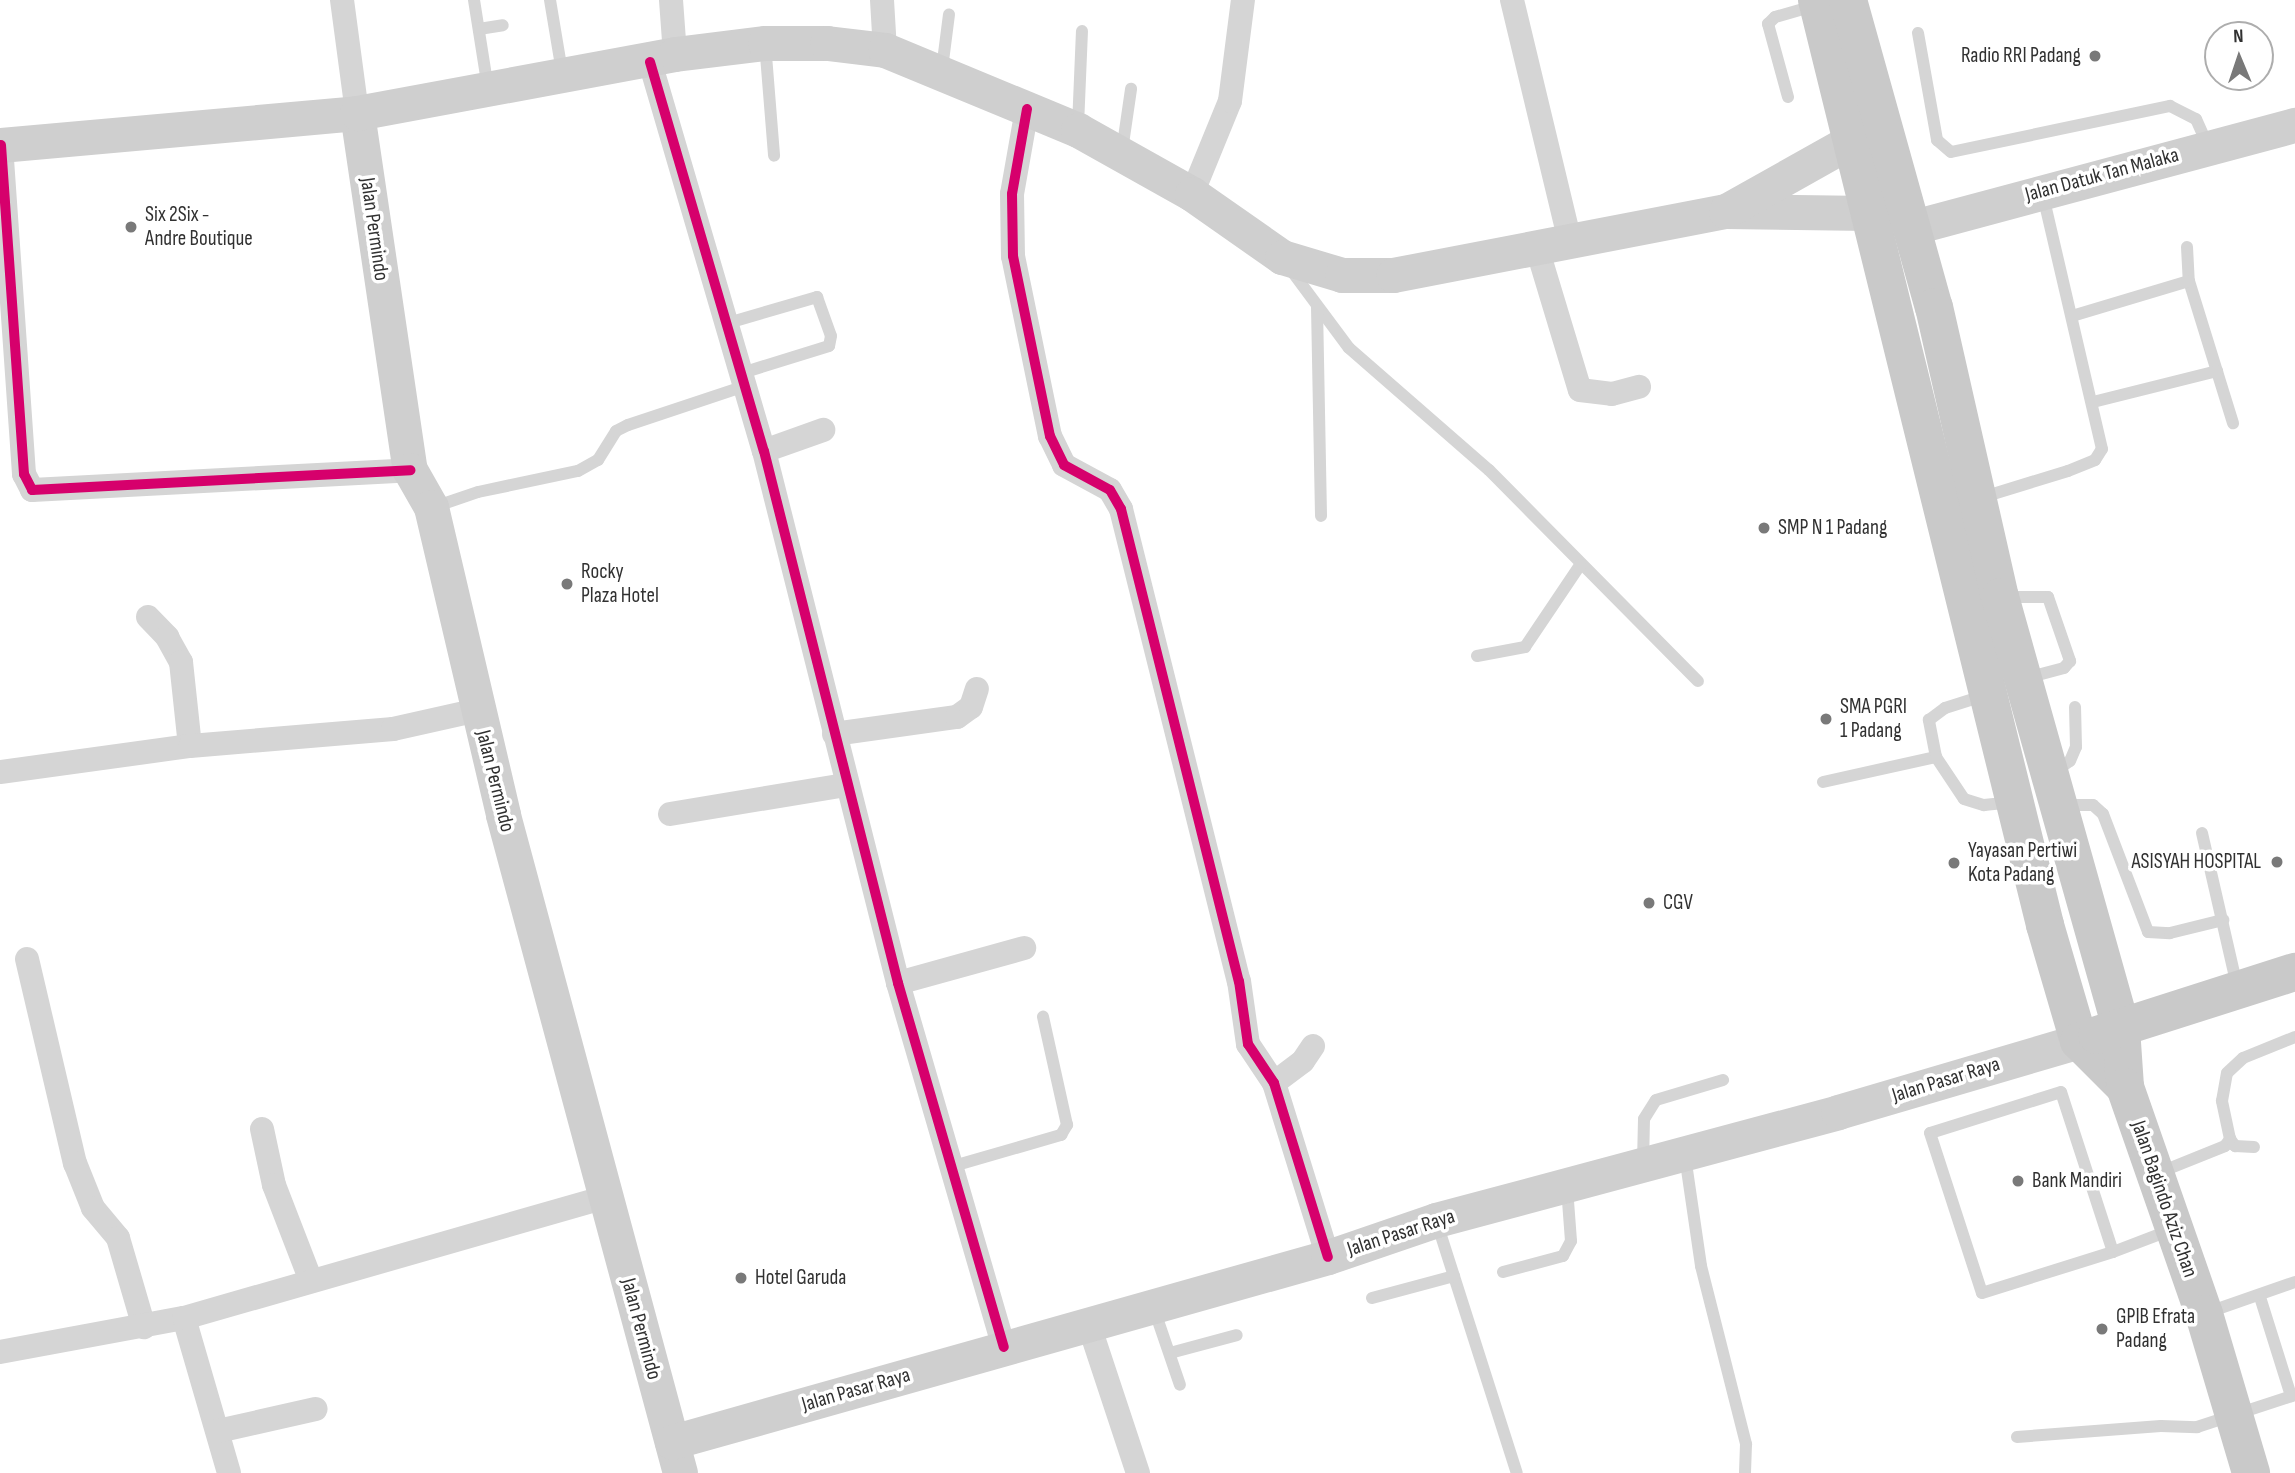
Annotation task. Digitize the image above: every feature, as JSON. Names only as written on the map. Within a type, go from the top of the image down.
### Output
[{"type":"main road","points":[[1827,2],[1849,142],[1870,213],[2012,802],[2079,1041],[2125,1087]]},
{"type":"main road","points":[[1827,2],[1910,228],[1934,307],[2000,597],[2120,1028],[2125,1087]]},
{"type":"main road","points":[[0,145],[357,113],[663,58],[765,43],[827,43],[885,50],[1078,130],[1192,194],[1282,257],[1342,275],[1393,275],[1726,211],[1870,213]]},
{"type":"main road","name":"Jalan Permindo","points":[[357,113],[410,470],[431,507],[478,710],[605,1198],[676,1458]]},
{"type":"main road","name":"Jalan Datuk Tan Malaka","points":[[1910,228],[2208,146],[2295,125]]},
{"type":"main road","points":[[1726,211],[1849,142]]},
{"type":"main road","points":[[2079,1041],[2295,972]]},
{"type":"main road","name":"Jalan Pasar Raya","points":[[676,1458],[1004,1347],[1328,1256],[1436,1220],[1838,1112],[2079,1041]]},
{"type":"main road","name":"Jalan Bagindo Aziz Chan","points":[[2125,1087],[2204,1314],[2251,1473]]},
{"type":"street","points":[[342,0],[357,113]]},
{"type":"street","points":[[671,0],[663,58],[728,323],[764,451],[845,785],[898,983],[1004,1347]]},
{"type":"street","points":[[883,0],[885,50]]},
{"type":"street","points":[[1192,194],[1216,145],[1230,101],[1244,0]]},
{"type":"street","points":[[1512,0],[1570,242]]},
{"type":"street","points":[[1027,109],[1012,194],[1013,256],[1050,436],[1064,466],[1110,490],[1121,509],[1239,981],[1248,1044],[1274,1083],[1328,1256]]},
{"type":"street","points":[[0,145],[24,474],[32,490],[410,470]]},
{"type":"street","points":[[1537,248],[1580,390],[1612,394],[1639,387]]},
{"type":"street","points":[[764,451],[823,430]]},
{"type":"street","points":[[148,617],[167,637],[181,662],[190,747]]},
{"type":"street","points":[[834,733],[957,717],[971,707],[977,689]]},
{"type":"street","points":[[0,772],[190,747],[393,729],[478,710]]},
{"type":"street","points":[[670,814],[845,785]]},
{"type":"street","points":[[898,983],[1024,948]]},
{"type":"street","points":[[27,959],[75,1163],[93,1208],[118,1238],[144,1327]]},
{"type":"street","points":[[1274,1083],[1303,1061],[1313,1046]]},
{"type":"street","points":[[262,1129],[274,1185],[311,1280]]},
{"type":"street","points":[[0,1352],[184,1318],[605,1198]]},
{"type":"street","points":[[184,1318],[229,1473]]},
{"type":"street","points":[[1089,1325],[1138,1473]]},
{"type":"street","points":[[218,1430],[316,1409]]},
{"type":"lane","points":[[474,0],[488,88]]},
{"type":"lane","points":[[550,0],[563,74]]},
{"type":"lane","points":[[1788,97],[1768,24],[1775,16],[1827,2]]},
{"type":"lane","points":[[942,73],[949,13]]},
{"type":"lane","points":[[479,29],[503,25]]},
{"type":"lane","points":[[1078,130],[1082,31]]},
{"type":"lane","points":[[1918,33],[1937,140],[1951,152],[2170,106],[2196,119],[2208,146]]},
{"type":"lane","points":[[765,43],[774,156]]},
{"type":"lane","points":[[1122,155],[1131,89]]},
{"type":"lane","points":[[1978,498],[2095,460],[2102,449],[2042,191]]},
{"type":"lane","points":[[2187,247],[2189,282],[2232,423]]},
{"type":"lane","points":[[1282,257],[1349,348],[1489,470],[1580,565],[1698,681]]},
{"type":"lane","points":[[2071,316],[2189,282]]},
{"type":"lane","points":[[431,507],[478,492],[579,471],[598,460],[616,431],[829,346],[831,336],[817,297],[728,323]]},
{"type":"lane","points":[[1317,307],[1321,516]]},
{"type":"lane","points":[[2093,402],[2217,371]]},
{"type":"lane","points":[[1477,656],[1525,647],[1580,565]]},
{"type":"lane","points":[[2000,597],[2048,597],[2070,662],[2064,668],[2022,679]]},
{"type":"lane","points":[[1936,757],[1929,720],[1945,708],[1986,695]]},
{"type":"lane","points":[[2075,707],[2076,747],[2052,791],[2093,805],[2103,814],[2148,932],[2171,933],[2223,920]]},
{"type":"lane","points":[[1823,782],[1936,757],[1942,760],[1964,800],[1984,804],[2012,802]]},
{"type":"lane","points":[[2202,832],[2238,990]]},
{"type":"lane","points":[[950,1167],[1061,1135],[1067,1125],[1043,1017]]},
{"type":"lane","points":[[2254,1147],[2235,1146],[2230,1139],[2222,1101],[2227,1073],[2243,1058],[2295,1037]]},
{"type":"lane","points":[[1643,1163],[1644,1119],[1656,1100],[1723,1080]]},
{"type":"lane","points":[[2113,1251],[2061,1092],[1930,1133],[1982,1293],[2113,1251],[2174,1229]]},
{"type":"lane","points":[[2155,1174],[2225,1146],[2230,1139]]},
{"type":"lane","points":[[1684,1152],[1701,1266],[1746,1444],[1745,1473]]},
{"type":"lane","points":[[1503,1272],[1563,1256],[1571,1241],[1567,1184]]},
{"type":"lane","points":[[1436,1220],[1517,1473]]},
{"type":"lane","points":[[1372,1298],[1454,1276]]},
{"type":"lane","points":[[2204,1314],[2260,1297],[2295,1282]]},
{"type":"lane","points":[[2017,1437],[2161,1426],[2197,1427],[2293,1396],[2260,1297]]},
{"type":"lane","points":[[1153,1305],[1180,1385]]},
{"type":"lane","points":[[1170,1353],[1237,1335]]},
{"type":"cycle path","points":[[650,62],[764,451],[898,983],[1004,1347]]},
{"type":"cycle path","points":[[1027,109],[1012,194],[1013,256],[1050,436],[1064,465],[1110,490],[1121,509],[1239,981],[1248,1044],[1274,1083],[1328,1257]]},
{"type":"cycle path","points":[[1,145],[24,474],[32,490],[410,470]]},
{"type":"place","name":"Radio RRI Padang","points":[[2095,56]]},
{"type":"place","name":"Six 2Six - Andre Boutique","points":[[131,227]]},
{"type":"place","name":"SMP N 1 Padang","points":[[1764,528]]},
{"type":"place","name":"Rocky Plaza Hotel","points":[[567,584]]},
{"type":"place","name":"SMA PGRI 1 Padang","points":[[1826,719]]},
{"type":"place","name":"ASISYAH HOSPITAL","points":[[2277,862]]},
{"type":"place","name":"Yayasan Pertiwi Kota Padang","points":[[1954,863]]},
{"type":"place","name":"CGV","points":[[1649,903]]},
{"type":"place","name":"Bank Mandiri","points":[[2018,1181]]},
{"type":"place","name":"Hotel Garuda","points":[[741,1278]]},
{"type":"place","name":"GPIB Efrata Padang","points":[[2102,1329]]}]
